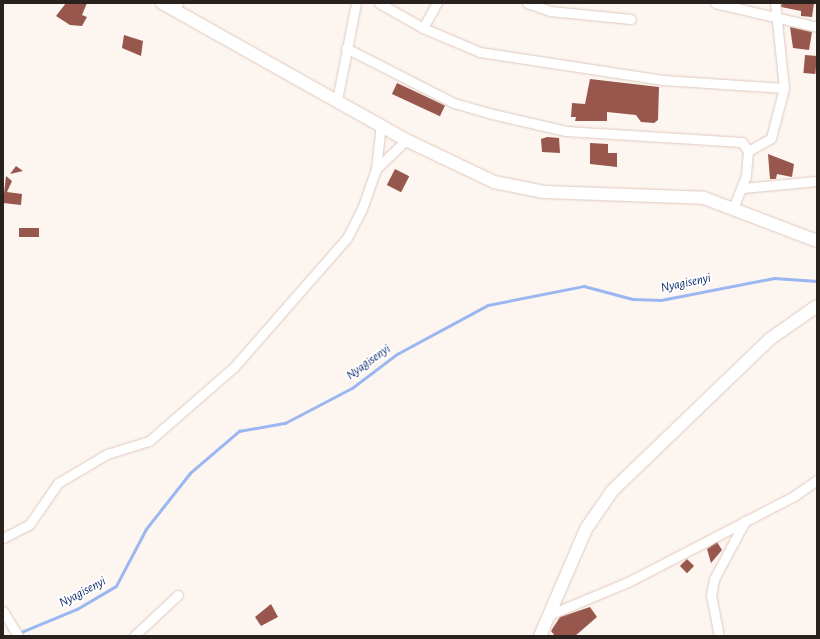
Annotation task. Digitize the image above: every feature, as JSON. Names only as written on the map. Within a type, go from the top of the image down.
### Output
[{"type":"main road","points":[[162,3],[176,6],[381,124],[406,140],[494,182],[544,192],[704,198],[817,241]]},
{"type":"main road","points":[[540,636],[551,614],[586,529],[612,491],[770,339],[817,306]]},
{"type":"street","points":[[337,100],[356,3]]},
{"type":"street","points":[[379,3],[423,28],[480,52],[531,62],[663,80],[784,88]]},
{"type":"street","points":[[423,28],[437,3]]},
{"type":"street","points":[[527,3],[550,11],[631,19]]},
{"type":"street","points":[[715,3],[776,16],[817,27]]},
{"type":"street","points":[[748,151],[771,138],[784,88],[775,3]]},
{"type":"street","points":[[346,48],[454,103],[488,113],[566,131],[742,142],[748,151],[743,188],[733,208]]},
{"type":"street","points":[[3,538],[29,525],[58,482],[107,454],[149,441],[234,367],[347,238],[362,209],[376,169],[381,124]]},
{"type":"street","points":[[376,169],[406,140]]},
{"type":"street","points":[[743,188],[817,181]]},
{"type":"street","points":[[551,614],[628,582],[745,521],[817,480]]},
{"type":"street","points":[[719,636],[711,595],[714,579],[745,521]]},
{"type":"street","points":[[134,636],[178,595]]},
{"type":"street","points":[[3,611],[18,636]]},
{"type":"building","points":[[66,3],[87,3],[82,15],[87,17],[82,26],[70,25],[56,16]]},
{"type":"building","points":[[781,3],[814,3],[812,17],[801,16],[801,11],[781,7]]},
{"type":"building","points":[[790,27],[812,32],[809,50],[793,48]]},
{"type":"building","points":[[124,35],[143,41],[141,56],[122,48]]},
{"type":"building","points":[[805,55],[817,56],[815,74],[803,73]]},
{"type":"building","points":[[590,79],[659,87],[658,120],[654,123],[641,122],[636,115],[607,112],[607,121],[575,121],[576,117],[571,117],[572,103],[585,104]]},
{"type":"building","points":[[397,83],[445,105],[440,116],[392,94]]},
{"type":"building","points":[[547,137],[559,138],[560,153],[542,152],[541,139]]},
{"type":"building","points":[[590,143],[608,144],[608,153],[617,153],[617,167],[590,164]]},
{"type":"building","points":[[768,154],[794,164],[792,177],[777,174],[776,179],[770,179]]},
{"type":"building","points":[[16,166],[23,171],[10,174]]},
{"type":"building","points":[[395,169],[409,176],[401,192],[387,185]]},
{"type":"building","points":[[6,176],[12,181],[7,192],[22,194],[21,205],[3,203]]},
{"type":"building","points":[[19,228],[39,228],[39,237],[19,237]]},
{"type":"building","points":[[717,542],[722,550],[711,563],[707,549]]},
{"type":"building","points":[[687,559],[694,566],[687,573],[680,566]]},
{"type":"building","points":[[271,604],[278,617],[261,626],[255,617]]},
{"type":"building","points":[[590,607],[597,617],[575,636],[555,636],[551,631],[560,617]]},
{"type":"waterway","name":"Nyagisenyi","points":[[19,633],[77,609],[116,586],[146,529],[190,473],[239,431],[285,423],[352,388],[397,354],[488,305],[584,286],[633,299],[661,300],[774,278],[817,281]]}]
